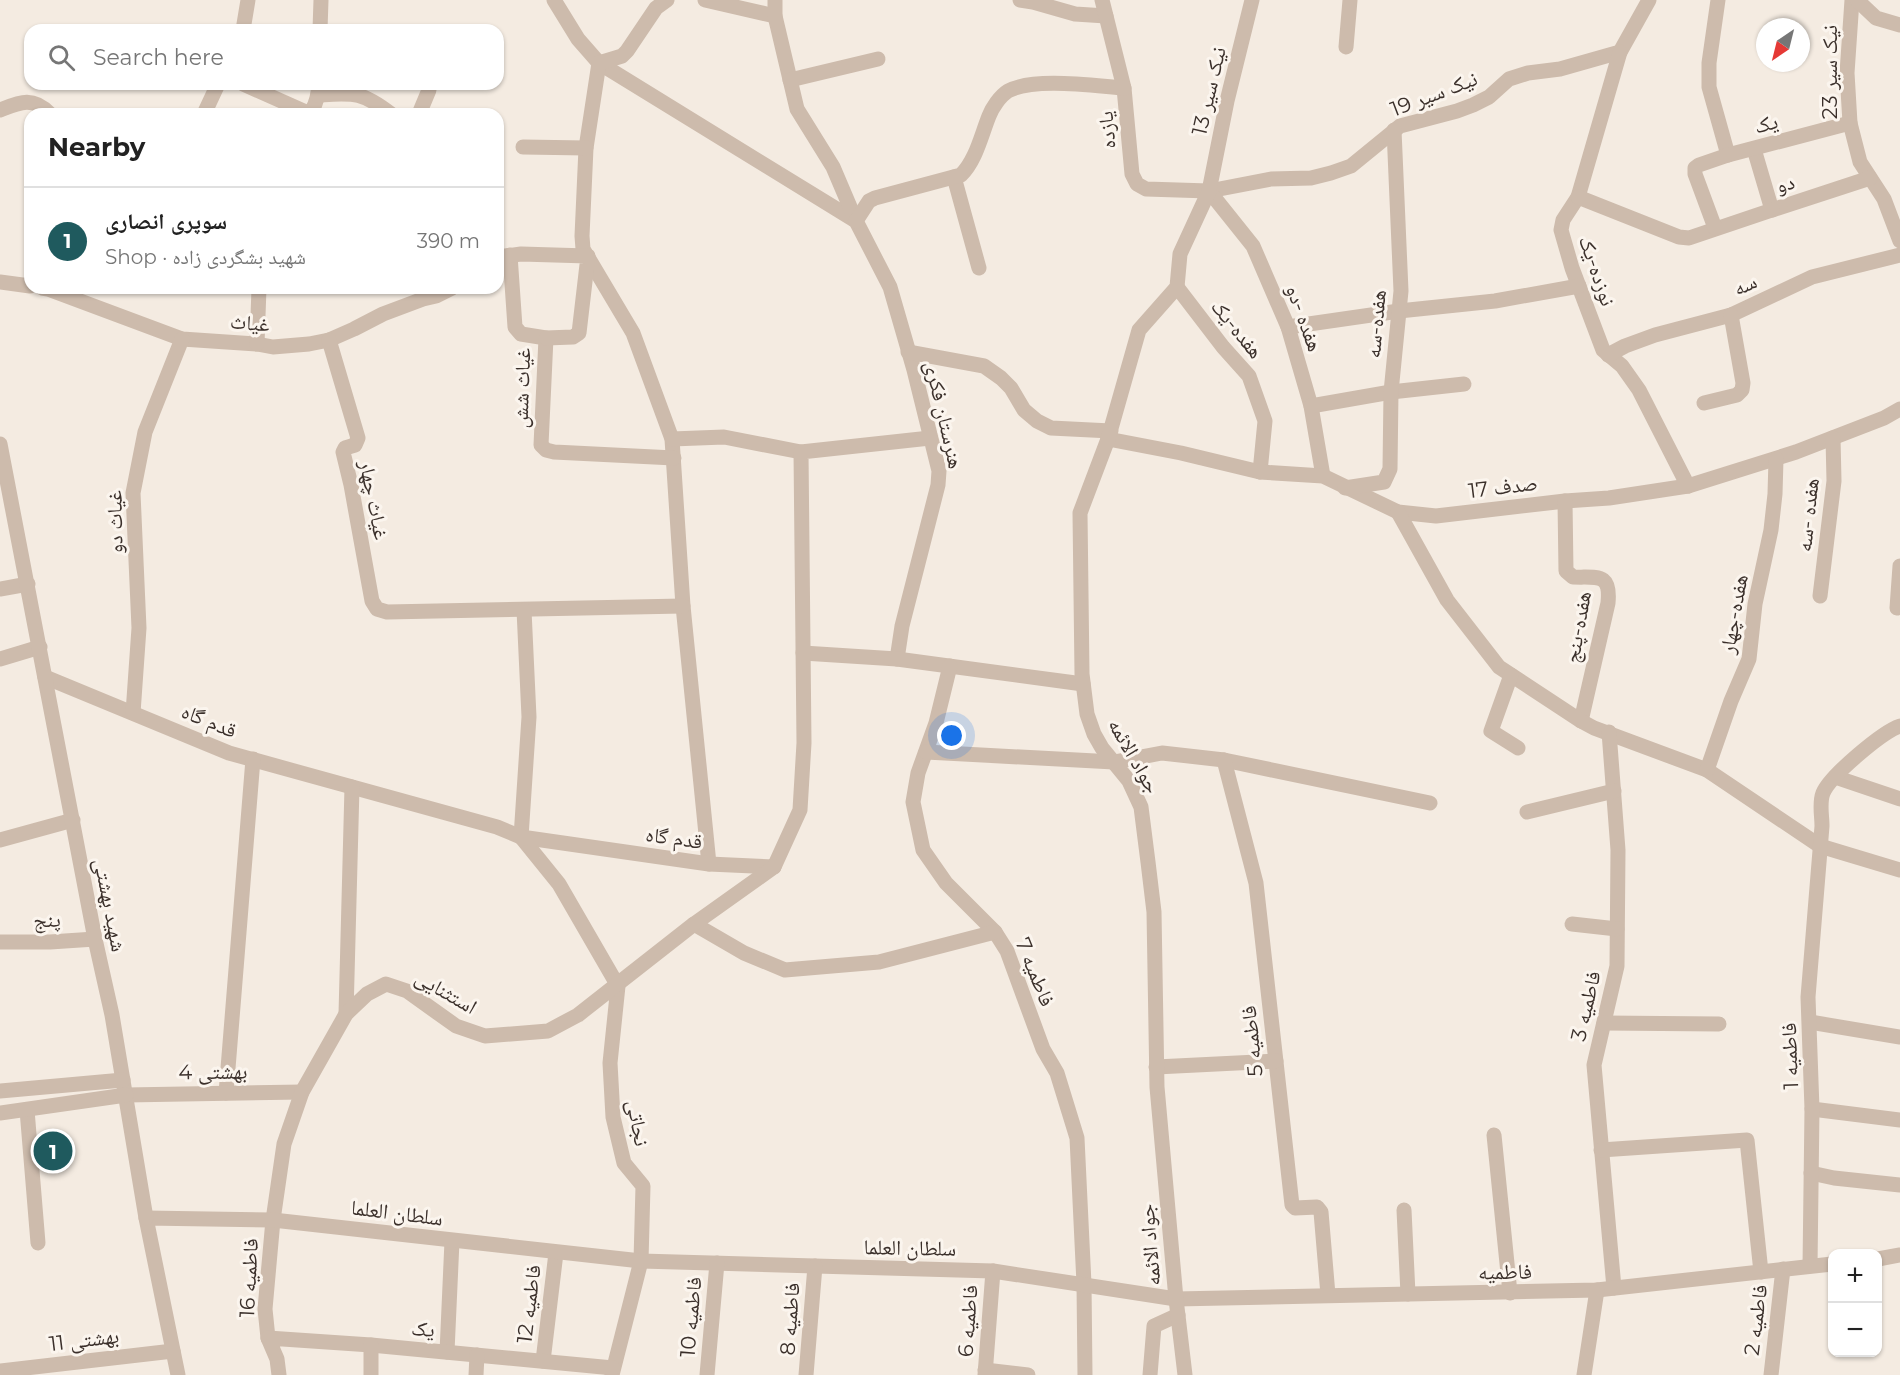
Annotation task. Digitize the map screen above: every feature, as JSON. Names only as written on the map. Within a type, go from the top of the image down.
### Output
[{"type":"street","points":[[244,24],[249,0]]},
{"type":"street","points":[[320,24],[321,0]]},
{"type":"street","name":"هنرستان فکری","points":[[554,0],[578,39],[599,63],[856,221]]},
{"type":"street","points":[[666,0],[656,8],[627,51],[615,59],[599,63],[586,148],[582,236],[583,249],[633,333],[672,440],[682,606],[709,864]]},
{"type":"street","points":[[705,0],[775,16]]},
{"type":"street","name":"هنرستان فکری","points":[[776,0],[775,16],[797,109],[833,167],[856,221],[890,287],[939,471],[938,485],[902,626],[897,659]]},
{"type":"street","points":[[1020,0],[1075,14],[1106,16]]},
{"type":"street","name":"یازده","points":[[1102,0],[1124,88],[1132,174],[1137,184],[1146,189],[1209,191]]},
{"type":"street","name":"نیک سیر 13","points":[[1209,191],[1227,101],[1252,0]]},
{"type":"street","points":[[1346,47],[1350,0]]},
{"type":"street","points":[[1620,52],[1649,0]]},
{"type":"street","points":[[1718,0],[1708,63],[1709,87],[1728,155]]},
{"type":"street","name":"نیک سیر 23","points":[[1852,0],[1847,73],[1850,123],[1860,162],[1884,199],[1900,241]]},
{"type":"street","points":[[1857,0],[1875,18],[1900,25]]},
{"type":"street","name":"نیک سیر 19","points":[[1209,191],[1271,179],[1311,178],[1331,173],[1351,166],[1400,126],[1473,105],[1489,97],[1509,78],[1560,69],[1620,52]]},
{"type":"street","name":"نوزده-یک","points":[[1620,52],[1578,197],[1563,220],[1561,230],[1572,268],[1603,350],[1622,366],[1639,390],[1688,486]]},
{"type":"street","points":[[790,80],[878,59]]},
{"type":"street","points":[[856,221],[869,201],[875,198],[961,175],[970,166],[991,110],[1007,92],[1027,85],[1124,88]]},
{"type":"street","points":[[207,108],[215,90]]},
{"type":"street","points":[[256,90],[297,108]]},
{"type":"street","points":[[313,108],[319,90],[358,94],[382,108]]},
{"type":"street","points":[[422,108],[429,90]]},
{"type":"street","points":[[0,110],[20,102],[30,102],[44,108]]},
{"type":"street","name":"یک","points":[[1715,228],[1695,174],[1695,168],[1728,155],[1850,123]]},
{"type":"street","name":"هفده-سه","points":[[1345,488],[1384,482],[1388,476],[1391,392],[1401,291],[1394,130]]},
{"type":"street","points":[[523,147],[586,148]]},
{"type":"street","name":"دو","points":[[1754,149],[1772,210],[1870,178]]},
{"type":"street","points":[[954,177],[979,268]]},
{"type":"street","points":[[1177,288],[1180,254],[1209,191]]},
{"type":"street","name":"هفده -دو","points":[[1209,191],[1253,246],[1288,327],[1311,406],[1323,476]]},
{"type":"street","points":[[1578,197],[1679,237],[1689,238],[1772,210]]},
{"type":"street","name":"سه","points":[[1608,356],[1625,346],[1655,335],[1731,315],[1812,277],[1900,255]]},
{"type":"street","points":[[504,256],[588,256]]},
{"type":"street","name":"غیاث شش","points":[[504,256],[515,327],[521,334],[546,338],[541,445],[546,450],[554,452],[674,458]]},
{"type":"street","points":[[546,338],[573,337],[579,333],[588,256]]},
{"type":"street","points":[[0,282],[24,285]]},
{"type":"street","points":[[1288,327],[1399,311],[1495,301],[1579,286]]},
{"type":"street","name":"جواد الائمه","points":[[1177,288],[1139,330],[1109,435],[1080,513],[1083,684],[1087,714],[1102,748],[1129,781],[1141,807],[1154,912],[1156,1067],[1185,1375]]},
{"type":"street","name":"هفده-یک","points":[[1177,288],[1249,376],[1265,421],[1260,472]]},
{"type":"street","name":"غیاث","points":[[65,294],[182,339],[273,347],[329,340],[383,314],[440,294]]},
{"type":"street","points":[[257,344],[259,294]]},
{"type":"street","points":[[1704,403],[1737,395],[1742,390],[1743,382],[1731,315]]},
{"type":"street","name":"غیاث دو","points":[[133,713],[139,628],[133,493],[145,432],[182,339]]},
{"type":"street","name":"غیاث چهار","points":[[329,340],[358,438],[355,445],[345,448],[343,452],[372,601],[377,609],[387,612],[524,610]]},
{"type":"street","name":"صدف 17","points":[[908,352],[984,366],[1011,387],[1024,410],[1036,421],[1051,428],[1109,435],[1260,472],[1323,476],[1398,512],[1436,516],[1609,498],[1688,486],[1776,459],[1884,418],[1900,409]]},
{"type":"street","points":[[1311,406],[1391,392],[1464,384]]},
{"type":"street","points":[[672,440],[724,437],[801,452],[930,438]]},
{"type":"street","name":"هفده -سه","points":[[1820,596],[1833,481],[1833,438]]},
{"type":"street","name":"شهید بهشتی","points":[[0,444],[5,491],[28,584],[95,939],[112,1015],[147,1218],[178,1375]]},
{"type":"street","points":[[774,867],[800,810],[804,743],[801,452]]},
{"type":"street","name":"هفده-چهار","points":[[1707,770],[1731,701],[1749,659],[1755,604],[1771,530],[1776,459]]},
{"type":"street","name":"هفده-پنج","points":[[1565,501],[1566,571],[1573,578],[1598,578],[1605,581],[1609,589],[1608,603],[1581,721]]},
{"type":"street","points":[[1398,512],[1447,600],[1499,667],[1594,728],[1707,770],[1820,846],[1900,870]]},
{"type":"street","points":[[1898,608],[1900,566]]},
{"type":"street","points":[[0,589],[28,584]]},
{"type":"street","points":[[618,986],[559,884],[521,837],[529,717],[524,610],[682,606]]},
{"type":"street","points":[[0,658],[40,647]]},
{"type":"street","points":[[803,653],[897,659],[1083,684]]},
{"type":"street","name":"فاطمیه 7","points":[[950,666],[926,753],[918,773],[913,802],[923,850],[946,883],[995,933],[1007,951],[1043,1049],[1057,1072],[1077,1138],[1084,1284],[1085,1375]]},
{"type":"street","points":[[1511,675],[1491,731],[1518,748]]},
{"type":"street","name":"قدم گاه","points":[[45,677],[229,753],[497,827],[521,837],[709,864],[774,867]]},
{"type":"street","name":"فاطمیه 1","points":[[1810,1266],[1812,1109],[1808,997],[1820,846],[1821,801],[1823,792],[1849,763],[1885,734],[1900,726]]},
{"type":"street","name":"فاطمیه 3","points":[[1609,732],[1618,850],[1617,966],[1594,1065],[1614,1288]]},
{"type":"street","points":[[926,753],[1114,762],[1162,753],[1224,760],[1430,803]]},
{"type":"street","points":[[226,1093],[253,759]]},
{"type":"street","name":"فاطمیه 5","points":[[1224,760],[1256,884],[1292,1205],[1295,1208],[1317,1208],[1321,1212],[1328,1295]]},
{"type":"street","points":[[1835,777],[1900,799]]},
{"type":"street","points":[[346,1014],[352,787]]},
{"type":"street","points":[[1527,812],[1614,791]]},
{"type":"street","points":[[0,840],[73,820]]},
{"type":"street","name":"استثنایی","points":[[273,1220],[284,1144],[302,1092],[346,1014],[367,994],[386,984],[406,991],[456,1026],[485,1036],[548,1030],[578,1015],[618,986],[694,924],[774,867]]},
{"type":"street","points":[[694,924],[744,952],[785,970],[879,962],[995,933]]},
{"type":"street","points":[[1572,924],[1617,929]]},
{"type":"street","name":"پنج","points":[[0,942],[95,939]]},
{"type":"street","name":"نجاتی","points":[[618,986],[610,1063],[613,1117],[624,1163],[642,1186],[641,1261]]},
{"type":"street","points":[[1810,1022],[1900,1037]]},
{"type":"street","points":[[1604,1023],[1719,1024]]},
{"type":"street","points":[[1156,1067],[1276,1061]]},
{"type":"street","points":[[0,1091],[124,1087]]},
{"type":"street","points":[[0,1113],[27,1110],[124,1087]]},
{"type":"street","name":"بهشتی 4","points":[[124,1087],[226,1093],[302,1092]]},
{"type":"street","points":[[1812,1109],[1900,1120]]},
{"type":"street","points":[[27,1110],[38,1243]]},
{"type":"street","points":[[1494,1135],[1510,1293]]},
{"type":"street","points":[[1601,1150],[1747,1140],[1761,1272]]},
{"type":"street","points":[[1811,1173],[1834,1178],[1900,1185]]},
{"type":"street","points":[[1404,1210],[1408,1294]]},
{"type":"street","name":"سلطان العلما","points":[[147,1218],[273,1220],[641,1261],[993,1271],[1084,1284],[1177,1307]]},
{"type":"street","name":"فاطمیه 16","points":[[268,1338],[265,1309],[273,1220]]},
{"type":"street","points":[[447,1352],[452,1241]]},
{"type":"street","name":"فاطمیه 12","points":[[543,1361],[556,1253]]},
{"type":"street","points":[[1882,1258],[1900,1256]]},
{"type":"street","points":[[612,1371],[641,1261]]},
{"type":"street","name":"فاطمیه 10","points":[[707,1375],[717,1263]]},
{"type":"street","name":"فاطمیه","points":[[1177,1307],[1328,1295],[1597,1290],[1828,1264]]},
{"type":"street","name":"فاطمیه 8","points":[[806,1375],[815,1266]]},
{"type":"street","name":"فاطمیه 2","points":[[1771,1375],[1783,1269]]},
{"type":"street","name":"فاطمیه 6","points":[[985,1372],[993,1271]]},
{"type":"street","points":[[1584,1375],[1597,1290]]},
{"type":"street","points":[[1150,1375],[1154,1326],[1177,1307]]},
{"type":"street","points":[[268,1338],[278,1359],[279,1375]]},
{"type":"street","name":"یک","points":[[268,1338],[477,1354],[612,1371]]},
{"type":"street","points":[[370,1375],[371,1345]]},
{"type":"street","name":"بهشتی 11","points":[[0,1371],[77,1369],[173,1351]]},
{"type":"street","points":[[476,1375],[477,1354]]},
{"type":"street","points":[[985,1372],[1028,1375]]},
{"type":"place","name":"سوپری انصاری","points":[[53,1151]]}]
